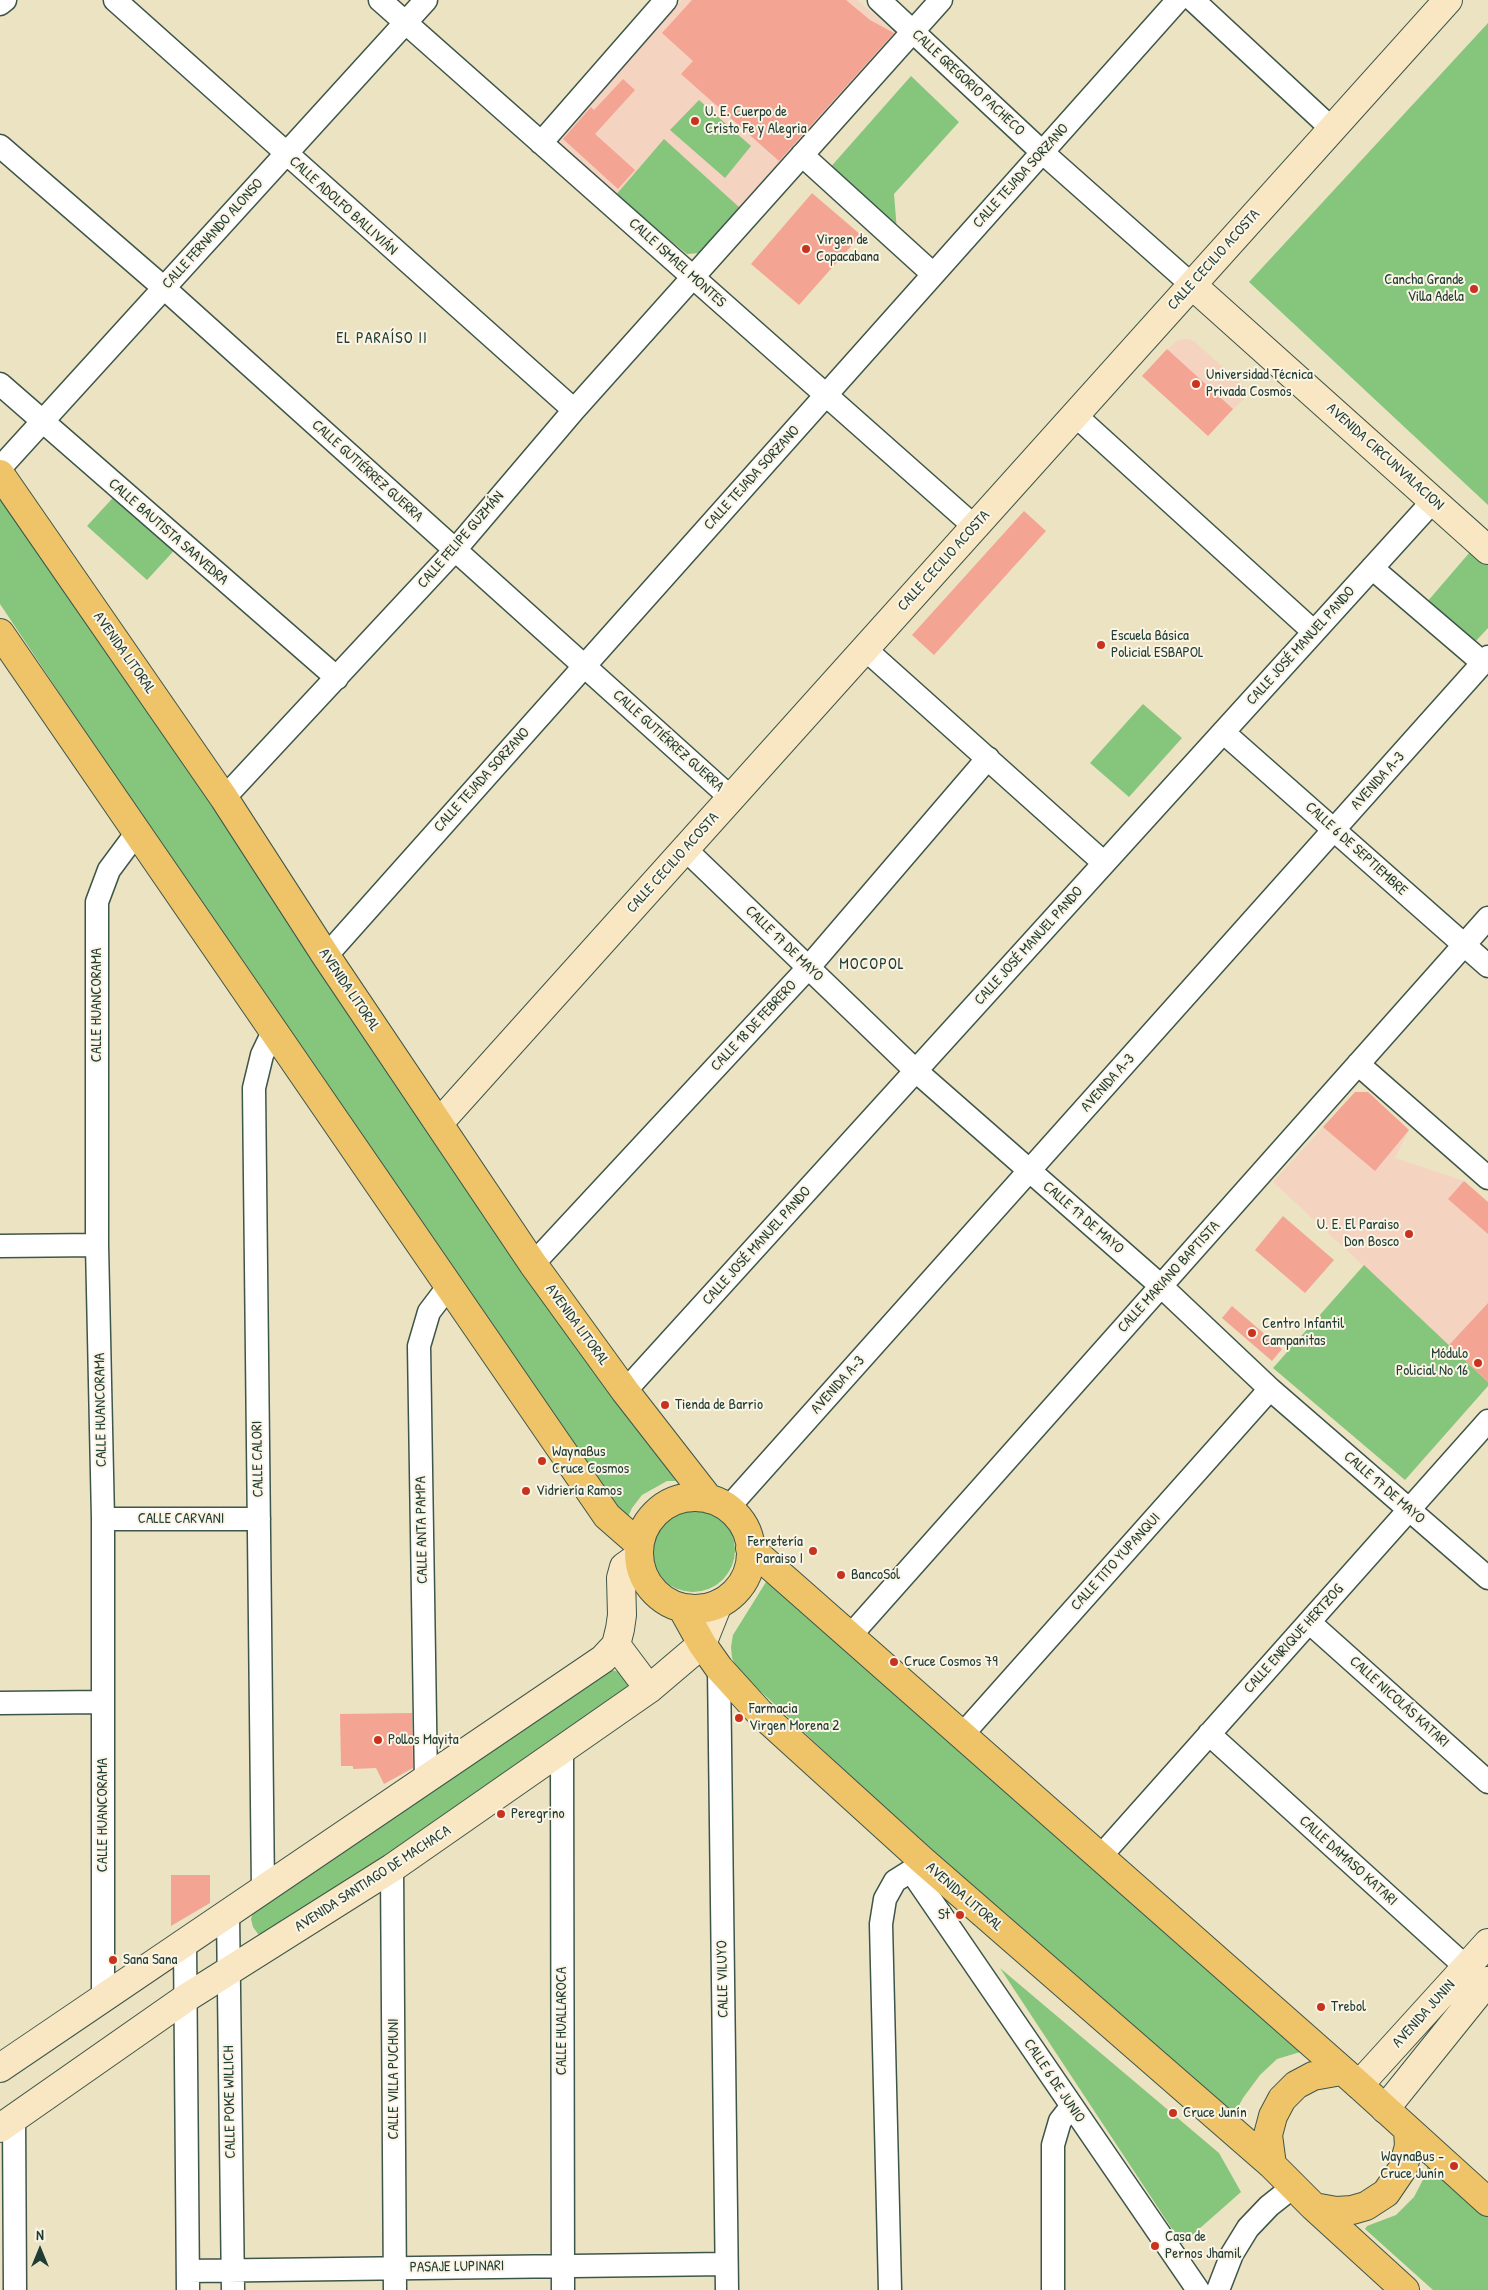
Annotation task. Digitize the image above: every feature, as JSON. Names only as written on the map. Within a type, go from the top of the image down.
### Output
[{"type":"main road","name":"AVENIDA LITORAL","points":[[0,474],[224,798],[326,956],[533,1264],[624,1391],[718,1504]]},
{"type":"main road","points":[[0,633],[138,831],[273,1032],[607,1516],[639,1552]]},
{"type":"main road","points":[[698,1497],[718,1504],[744,1525],[750,1548],[751,1561],[745,1578],[734,1594],[718,1604],[700,1609],[682,1608],[670,1604],[655,1593],[644,1578],[639,1552],[647,1523],[662,1508],[682,1498],[698,1497]]},
{"type":"main road","points":[[750,1548],[1488,2202]]},
{"type":"main road","name":"AVENIDA LITORAL","points":[[682,1608],[702,1644],[719,1668],[759,1712],[916,1866],[1272,2165]]},
{"type":"main road","points":[[1350,2078],[1313,2076],[1296,2086],[1282,2099],[1270,2125],[1268,2144],[1272,2165],[1314,2207],[1405,2290]]},
{"type":"main road","points":[[1314,2207],[1336,2211],[1352,2210],[1366,2206],[1386,2193],[1403,2168],[1409,2146],[1408,2130]]},
{"type":"street","points":[[0,4],[5,0]]},
{"type":"street","name":"CALLE ADOLFO BALLIVIÁN","points":[[115,0],[285,154],[574,410]]},
{"type":"street","name":"CALLE ISMAEL MONTES","points":[[380,0],[975,527]]},
{"type":"street","name":"CALLE FERNANDO ALONSO","points":[[0,468],[426,0]]},
{"type":"street","points":[[541,143],[666,0]]},
{"type":"street","name":"CALLE GREGORIO PACHECO","points":[[879,0],[1042,152],[1192,285]]},
{"type":"street","name":"CALLE FELIPE GUZMÁN","points":[[224,798],[455,550],[574,410],[941,0]]},
{"type":"street","name":"CALLE TEJADA SORZANO","points":[[326,956],[1178,0]]},
{"type":"street","points":[[1193,0],[1332,130]]},
{"type":"street","name":"CALLE CECILIO ACOSTA","points":[[439,1123],[1448,0]]},
{"type":"street","name":"CALLE GUTIÉRREZ GUERRA","points":[[0,146],[164,288],[731,798]]},
{"type":"street","points":[[802,155],[934,274]]},
{"type":"street","name":"AVENIDA CIRCUNVALACION","points":[[1192,285],[1488,550]]},
{"type":"street","name":"CALLE BAUTISTA SAAVEDRA","points":[[0,384],[337,678]]},
{"type":"street","points":[[1075,416],[1314,632]]},
{"type":"street","name":"CALLE JOSÉ MANUEL PANDO","points":[[624,1391],[1433,501]]},
{"type":"street","points":[[1372,568],[1485,660]]},
{"type":"street","points":[[865,649],[1104,863]]},
{"type":"street","name":"AVENIDA A-3","points":[[718,1504],[1029,1171],[1485,660]]},
{"type":"street","name":"CALLE 6 DE SEPTIEMBRE","points":[[1223,732],[1488,966]]},
{"type":"street","name":"CALLE 18 DE FEBRERO","points":[[533,1264],[808,968],[988,758]]},
{"type":"street","name":"CALLE HUANCORAMA","points":[[103,2000],[103,1519],[97,1245],[97,902],[109,870],[138,831]]},
{"type":"street","name":"CALLE 17 DE MAYO","points":[[685,849],[916,1071],[1161,1286],[1270,1389],[1488,1578]]},
{"type":"street","name":"CALLE MARIANO BAPTISTA","points":[[850,1636],[1488,918]]},
{"type":"street","name":"CALLE CALORI","points":[[262,1890],[254,1088],[262,1056],[273,1032]]},
{"type":"street","points":[[1358,1064],[1488,1178]]},
{"type":"street","points":[[0,1246],[97,1245]]},
{"type":"street","name":"CALLE ANTA PAMPA","points":[[426,1781],[419,1346],[429,1312],[448,1286]]},
{"type":"street","name":"CALLE TITO YUPANQUI","points":[[962,1735],[1270,1389]]},
{"type":"street","name":"CALLE ENRIQUE HERTZOG","points":[[1100,1857],[1488,1421]]},
{"type":"street","name":"CALLE CARVANI","points":[[103,1519],[259,1519]]},
{"type":"street","points":[[0,2068],[426,1781],[603,1659],[616,1645],[622,1615],[621,1578],[624,1567],[639,1552]]},
{"type":"street","name":"AVENIDA SANTIAGO DE MACHACA","points":[[7,2123],[186,1998],[392,1868],[650,1689],[702,1644],[718,1604]]},
{"type":"street","name":"CALLE NICOLÁS KATARI","points":[[1309,1622],[1488,1782]]},
{"type":"street","points":[[616,1645],[650,1689]]},
{"type":"street","name":"CALLE VILUYO","points":[[719,1668],[727,2290]]},
{"type":"street","points":[[0,1703],[103,1702]]},
{"type":"street","name":"CALLE DAMASO KATARI","points":[[1209,1734],[1482,1980]]},
{"type":"street","name":"CALLE HUALLAROCA","points":[[562,1751],[563,2290]]},
{"type":"street","points":[[890,2290],[881,1924],[885,1899],[895,1881],[916,1866]]},
{"type":"street","name":"CALLE 6 DE JUNIO","points":[[916,1866],[1071,2107],[1198,2290]]},
{"type":"street","name":"CALLE VILLA PUCHUNI","points":[[392,1868],[395,2290]]},
{"type":"street","name":"CALLE POKE WILLICH","points":[[228,1915],[233,2280]]},
{"type":"street","name":"AVENIDA JUNIN","points":[[1385,2109],[1482,1980],[1488,1943]]},
{"type":"street","points":[[185,1944],[188,2280]]},
{"type":"street","name":"AVENIDA JUNIN","points":[[1350,2078],[1482,1980]]},
{"type":"street","points":[[1053,2290],[1053,2145],[1060,2121],[1071,2107]]},
{"type":"street","points":[[7,2123],[14,2290]]},
{"type":"street","points":[[1218,2290],[1232,2254],[1248,2228],[1269,2206],[1293,2187]]},
{"type":"street","name":"PASAJE LUPINARI","points":[[188,2280],[233,2280],[395,2268],[726,2264]]},
{"type":"shaded area","name":"U. E. Cuerpo de Cristo Fe y Alegria","points":[[682,0],[857,0],[898,35],[832,103],[700,253],[687,254],[558,145],[557,139]]},
{"type":"shaded area","name":"Universidad Técnica Privada Cosmos","points":[[1188,339],[1194,341],[1250,392],[1208,436],[1142,376],[1177,340]]},
{"type":"shaded area","name":"U. E. El Paraiso Don Bosco","points":[[1355,1092],[1368,1092],[1409,1130],[1395,1158],[1464,1181],[1488,1202],[1488,1303],[1449,1345],[1273,1182]]},
{"type":"green space","points":[[1488,23],[1488,505],[1249,282]]},
{"type":"green space","points":[[911,76],[959,122],[894,194],[897,231],[828,170]]},
{"type":"green space","points":[[699,100],[751,146],[725,178],[670,130]]},
{"type":"green space","points":[[664,139],[740,208],[700,253],[687,254],[615,196]]},
{"type":"green space","points":[[0,489],[523,1263],[676,1481],[667,1481],[642,1495],[632,1508],[626,1521],[161,845],[0,604]]},
{"type":"green space","points":[[121,489],[181,543],[147,580],[87,526]]},
{"type":"green space","points":[[1476,545],[1488,554],[1488,628],[1475,642],[1427,602]]},
{"type":"green space","points":[[1143,704],[1182,738],[1129,797],[1090,763]]},
{"type":"green space","points":[[1364,1265],[1488,1382],[1488,1386],[1405,1480],[1273,1368]]},
{"type":"green space","points":[[693,1508],[709,1511],[723,1520],[732,1534],[735,1550],[732,1566],[723,1580],[709,1589],[693,1592],[677,1589],[663,1580],[654,1566],[651,1550],[654,1534],[663,1520],[677,1511]]},
{"type":"green space","points":[[771,1574],[1307,2050],[1277,2059],[1260,2075],[1243,2098],[1232,2118],[857,1782],[738,1670],[732,1658],[733,1635]]},
{"type":"green space","points":[[607,1671],[619,1672],[627,1681],[629,1689],[272,1936],[258,1934],[253,1927],[251,1919],[254,1910]]},
{"type":"green space","points":[[1000,1968],[1219,2153],[1241,2192],[1182,2244]]},
{"type":"green space","points":[[1427,2165],[1488,2217],[1488,2290],[1433,2290],[1365,2229],[1367,2226],[1396,2215],[1414,2197],[1427,2172]]},
{"type":"building","points":[[692,0],[846,0],[870,20],[894,33],[779,161],[681,74],[693,61],[662,33]]},
{"type":"building","points":[[623,79],[635,90],[595,134],[635,170],[618,189],[563,139],[591,107],[594,110]]},
{"type":"building","name":"Virgen de Copacabana","points":[[812,193],[861,235],[799,305],[751,264]]},
{"type":"building","name":"Universidad Técnica Privada Cosmos","points":[[1167,349],[1233,409],[1208,436],[1142,376]]},
{"type":"building","points":[[1024,511],[1046,531],[934,655],[912,635]]},
{"type":"building","points":[[1355,1092],[1368,1092],[1409,1130],[1375,1171],[1323,1127]]},
{"type":"building","points":[[1464,1181],[1488,1202],[1488,1234],[1448,1199]]},
{"type":"building","points":[[1283,1216],[1334,1260],[1305,1293],[1255,1250]]},
{"type":"building","name":"Módulo Policial No 16","points":[[1488,1303],[1488,1382],[1449,1345]]},
{"type":"building","name":"Centro Infantil Campanitas","points":[[1232,1306],[1282,1349],[1272,1361],[1222,1318]]},
{"type":"building","name":"Pollos Mayita","points":[[412,1713],[413,1768],[384,1784],[376,1768],[353,1769],[353,1766],[341,1766],[340,1714]]},
{"type":"building","points":[[171,1875],[210,1875],[210,1903],[171,1926]]},
{"type":"place","name":"U. E. Cuerpo de Cristo Fe y Alegria","points":[[695,121]]},
{"type":"place","name":"Virgen de Copacabana","points":[[806,249]]},
{"type":"place","name":"Cancha Grande Villa Adela","points":[[1474,289]]},
{"type":"place","name":"Universidad Técnica Privada Cosmos","points":[[1196,384]]},
{"type":"place","name":"Escuela Básica Policial ESBAPOL","points":[[1101,645]]},
{"type":"place","name":"U. E. El Paraiso Don Bosco","points":[[1409,1234]]},
{"type":"place","name":"Centro Infantil Campanitas","points":[[1252,1333]]},
{"type":"place","name":"Módulo Policial No 16","points":[[1478,1363]]},
{"type":"place","name":"Tienda de Barrio","points":[[665,1405]]},
{"type":"place","name":"WaynaBus Cruce Cosmos","points":[[542,1461]]},
{"type":"place","name":"Vidriería Ramos","points":[[526,1491]]},
{"type":"place","name":"Ferretería Paraiso I","points":[[813,1551]]},
{"type":"place","name":"BancoSol","points":[[841,1575]]},
{"type":"place","name":"Cruce Cosmos 79","points":[[894,1662]]},
{"type":"place","name":"Farmacia Virgen Morena 2","points":[[739,1718]]},
{"type":"place","name":"Pollos Mayita","points":[[378,1740]]},
{"type":"place","name":"Peregrino","points":[[501,1814]]},
{"type":"place","name":"St","points":[[960,1915]]},
{"type":"place","name":"Sana Sana","points":[[113,1960]]},
{"type":"place","name":"Trebol","points":[[1321,2007]]},
{"type":"place","name":"Cruce Junín","points":[[1173,2113]]},
{"type":"place","name":"WaynaBus - Cruce Junín","points":[[1454,2166]]},
{"type":"place","name":"Casa de Pernos Jhamil","points":[[1155,2246]]},
{"type":"district","name":"EL PARAÍSO II","points":[[382,339]]},
{"type":"district","name":"MOCOPOL","points":[[872,965]]}]
